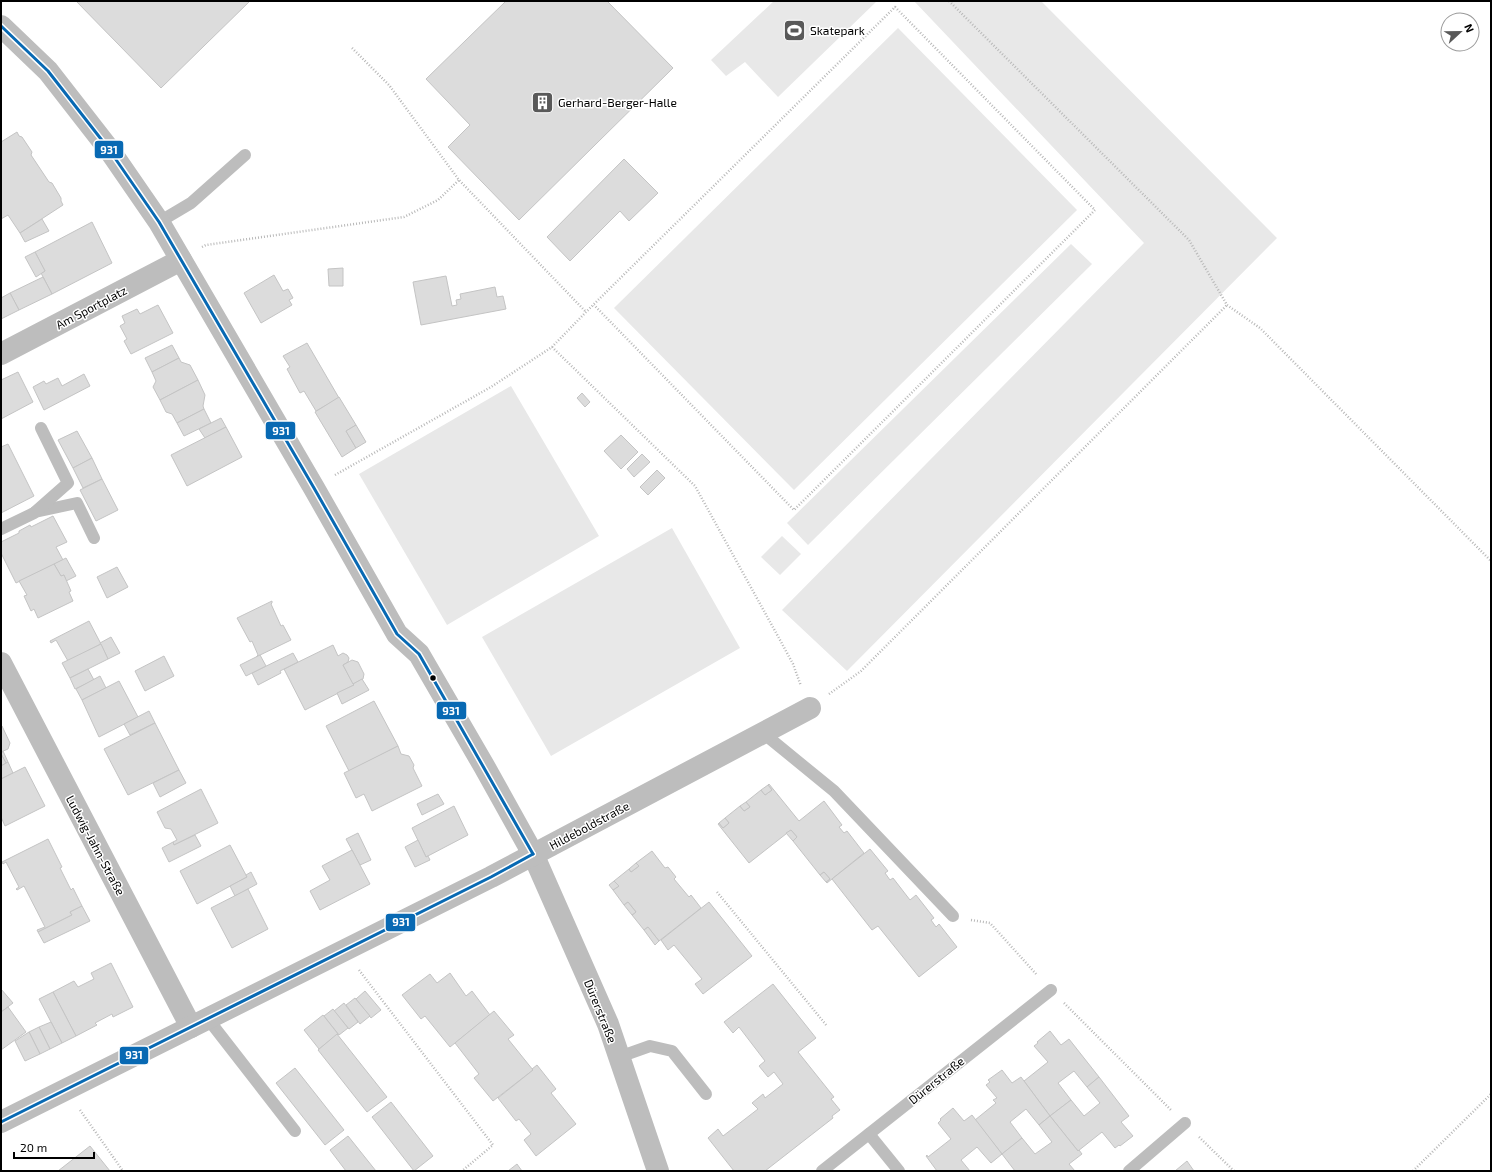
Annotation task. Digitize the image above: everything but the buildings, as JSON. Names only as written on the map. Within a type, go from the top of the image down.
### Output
[{"type":"street","name":"Dürerstraße","points":[[1,26],[48,71],[108,148],[158,222],[314,488],[397,634],[419,654],[534,854],[608,1024],[658,1171]]},
{"type":"street","name":"Am Sportplatz","points":[[1,354],[181,260]]},
{"type":"street","name":"Ludwig-Jahn-Straße","points":[[1,663],[200,1023]]},
{"type":"street","name":"Hildeboldstraße","points":[[1,1122],[534,854],[810,708]]},
{"type":"lane","points":[[158,222],[191,204],[245,155]]},
{"type":"lane","points":[[1,529],[34,512],[68,484],[41,428]]},
{"type":"lane","points":[[34,512],[77,503],[94,538]]},
{"type":"lane","points":[[762,733],[834,792],[953,916]]},
{"type":"lane","name":"Dürerstraße","points":[[822,1171],[1051,990]]},
{"type":"lane","points":[[200,1023],[295,1131]]},
{"type":"lane","points":[[619,1057],[650,1046],[672,1051],[706,1094]]},
{"type":"lane","points":[[1128,1171],[1185,1124]]},
{"type":"lane","points":[[869,1134],[899,1171]]},
{"type":"path","points":[[948,1],[1189,240],[1227,305],[1260,328],[1491,561]]},
{"type":"path","points":[[314,488],[355,463],[491,387],[552,347],[586,312],[895,7],[1095,210],[794,510],[594,305]]},
{"type":"path","points":[[352,48],[389,85],[459,180],[586,312]]},
{"type":"path","points":[[181,260],[206,245],[404,217],[438,200],[459,180]]},
{"type":"path","points":[[552,347],[695,486],[793,664],[810,708],[861,672],[1227,305]]},
{"type":"path","points":[[717,892],[827,1026]]},
{"type":"path","points":[[953,916],[990,923],[1051,990],[1234,1171]]},
{"type":"path","points":[[344,950],[493,1145],[462,1171]]},
{"type":"path","points":[[65,1090],[123,1171]]},
{"type":"path","points":[[1413,1171],[1491,1094]]},
{"type":"shaded area","name":"Skatepark","points":[[774,1],[877,1],[778,97],[745,62],[726,76],[711,60]]},
{"type":"shaded area","points":[[914,1],[1041,1],[1277,238],[847,671],[782,610],[1144,243]]},
{"type":"shaded area","points":[[898,28],[1077,210],[794,490],[614,308]]},
{"type":"shaded area","points":[[1071,244],[1092,264],[808,545],[787,523]]},
{"type":"shaded area","points":[[511,386],[599,536],[447,625],[359,474]]},
{"type":"shaded area","points":[[672,528],[740,648],[551,756],[482,637]]},
{"type":"shaded area","points":[[782,536],[801,554],[780,575],[761,557]]},
{"type":"transit line","name":"931","points":[[1,26],[48,71],[108,148],[159,222],[397,634],[419,654],[533,854]]},
{"type":"transit line","name":"931","points":[[1,1122],[491,877],[533,854]]},
{"type":"place","name":"Skatepark","points":[[795,30]]},
{"type":"place","name":"Gerhard-Berger-Halle","points":[[543,102]]}]
